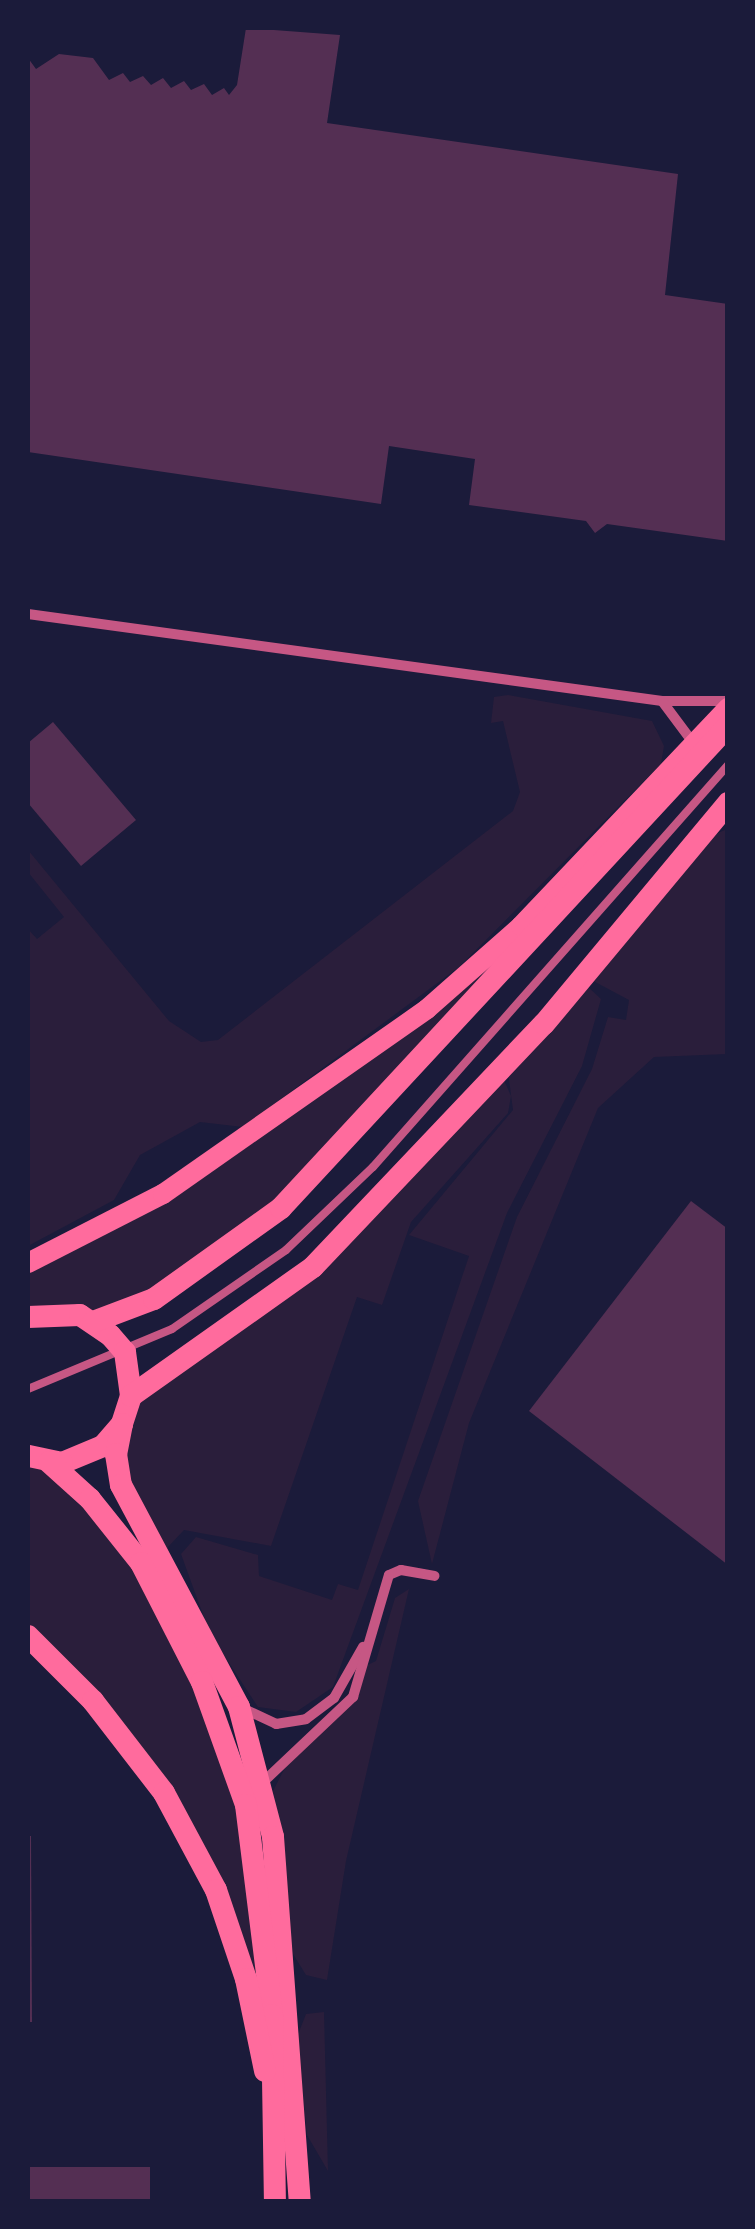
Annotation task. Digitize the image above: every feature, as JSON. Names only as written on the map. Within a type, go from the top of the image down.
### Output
[{"type":"main road","points":[[93,1322],[154,1299],[282,1208],[697,753],[728,704]]},
{"type":"main road","points":[[28,1263],[163,1194],[426,1009],[490,957],[728,726]]},
{"type":"main road","points":[[131,1396],[313,1267],[544,1024],[728,803]]},
{"type":"main road","points":[[28,1317],[64,1312],[93,1322],[125,1352],[131,1396],[116,1454],[121,1485],[239,1707],[273,1837],[291,2007],[300,2202]]},
{"type":"main road","points":[[38,1459],[91,1452],[122,1424]]},
{"type":"main road","points":[[38,1459],[90,1499],[141,1563],[202,1682],[246,1805],[274,2083],[274,2202]]},
{"type":"main road","points":[[28,1636],[92,1701],[164,1793],[216,1890],[246,1980],[260,2066],[274,2083]]},
{"type":"street","points":[[28,614],[662,701],[728,704]]},
{"type":"street","points":[[662,701],[697,753]]},
{"type":"street","points":[[260,1784],[273,1766],[344,1710],[360,1683],[389,1575],[401,1570],[434,1576]]},
{"type":"street","points":[[239,1707],[276,1724],[306,1719],[334,1698],[369,1638]]},
{"type":"lane","points":[[28,1389],[125,1352],[172,1329],[286,1250],[373,1167],[728,765]]},
{"type":"shaded area","points":[[508,695],[652,721],[664,746],[661,764],[459,967],[243,1127],[200,1122],[140,1155],[114,1200],[28,1246],[28,929],[37,939],[64,917],[28,872],[28,850],[169,1021],[201,1042],[218,1040],[513,811],[520,792],[503,721],[491,723],[494,697]]},
{"type":"shaded area","points":[[727,829],[727,1054],[654,1057],[598,1108],[469,1423],[432,1564],[418,1501],[517,1217],[592,1069],[608,1017],[626,1020],[629,1000],[584,976],[696,843]]},
{"type":"shaded area","points":[[521,926],[364,1125],[154,1299],[93,1322],[28,1317],[28,1263],[163,1194]]},
{"type":"shaded area","points":[[586,985],[601,999],[582,1066],[507,1213],[333,1687],[296,1712],[258,1707],[210,1634],[181,1554],[196,1537],[258,1555],[259,1576],[332,1600],[338,1584],[358,1590],[469,1256],[409,1235],[513,1110],[508,1072]]},
{"type":"shaded area","points":[[504,1080],[511,1096],[508,1113],[411,1222],[382,1305],[357,1297],[271,1546],[184,1530],[168,1547],[171,1568],[121,1485],[127,1410],[313,1267]]},
{"type":"shaded area","points":[[28,1456],[141,1563],[246,1805],[272,2015],[246,1979],[164,1793],[28,1636]]},
{"type":"shaded area","points":[[409,1589],[346,1861],[327,1980],[306,1975],[293,1954],[273,1791],[287,1764],[344,1710],[363,1667],[376,1661],[395,1598]]},
{"type":"shaded area","points":[[324,2012],[328,2171],[307,2135],[297,2037],[306,2014]]},
{"type":"building","points":[[246,28],[340,35],[327,123],[678,174],[665,295],[728,304],[728,541],[607,524],[595,533],[586,521],[469,505],[475,459],[389,446],[381,504],[28,452],[28,58],[36,69],[59,54],[93,58],[109,80],[123,73],[130,82],[143,76],[151,85],[163,78],[171,88],[184,81],[191,90],[204,84],[212,95],[224,88],[229,95],[237,85]]},
{"type":"building","points":[[53,722],[136,820],[81,866],[28,803],[28,743]]},
{"type":"building","points":[[691,1201],[728,1229],[728,1565],[529,1411]]},
{"type":"building","points":[[31,1836],[32,2022],[28,2022]]},
{"type":"building","points":[[28,2167],[150,2167],[150,2202],[28,2202]]}]
